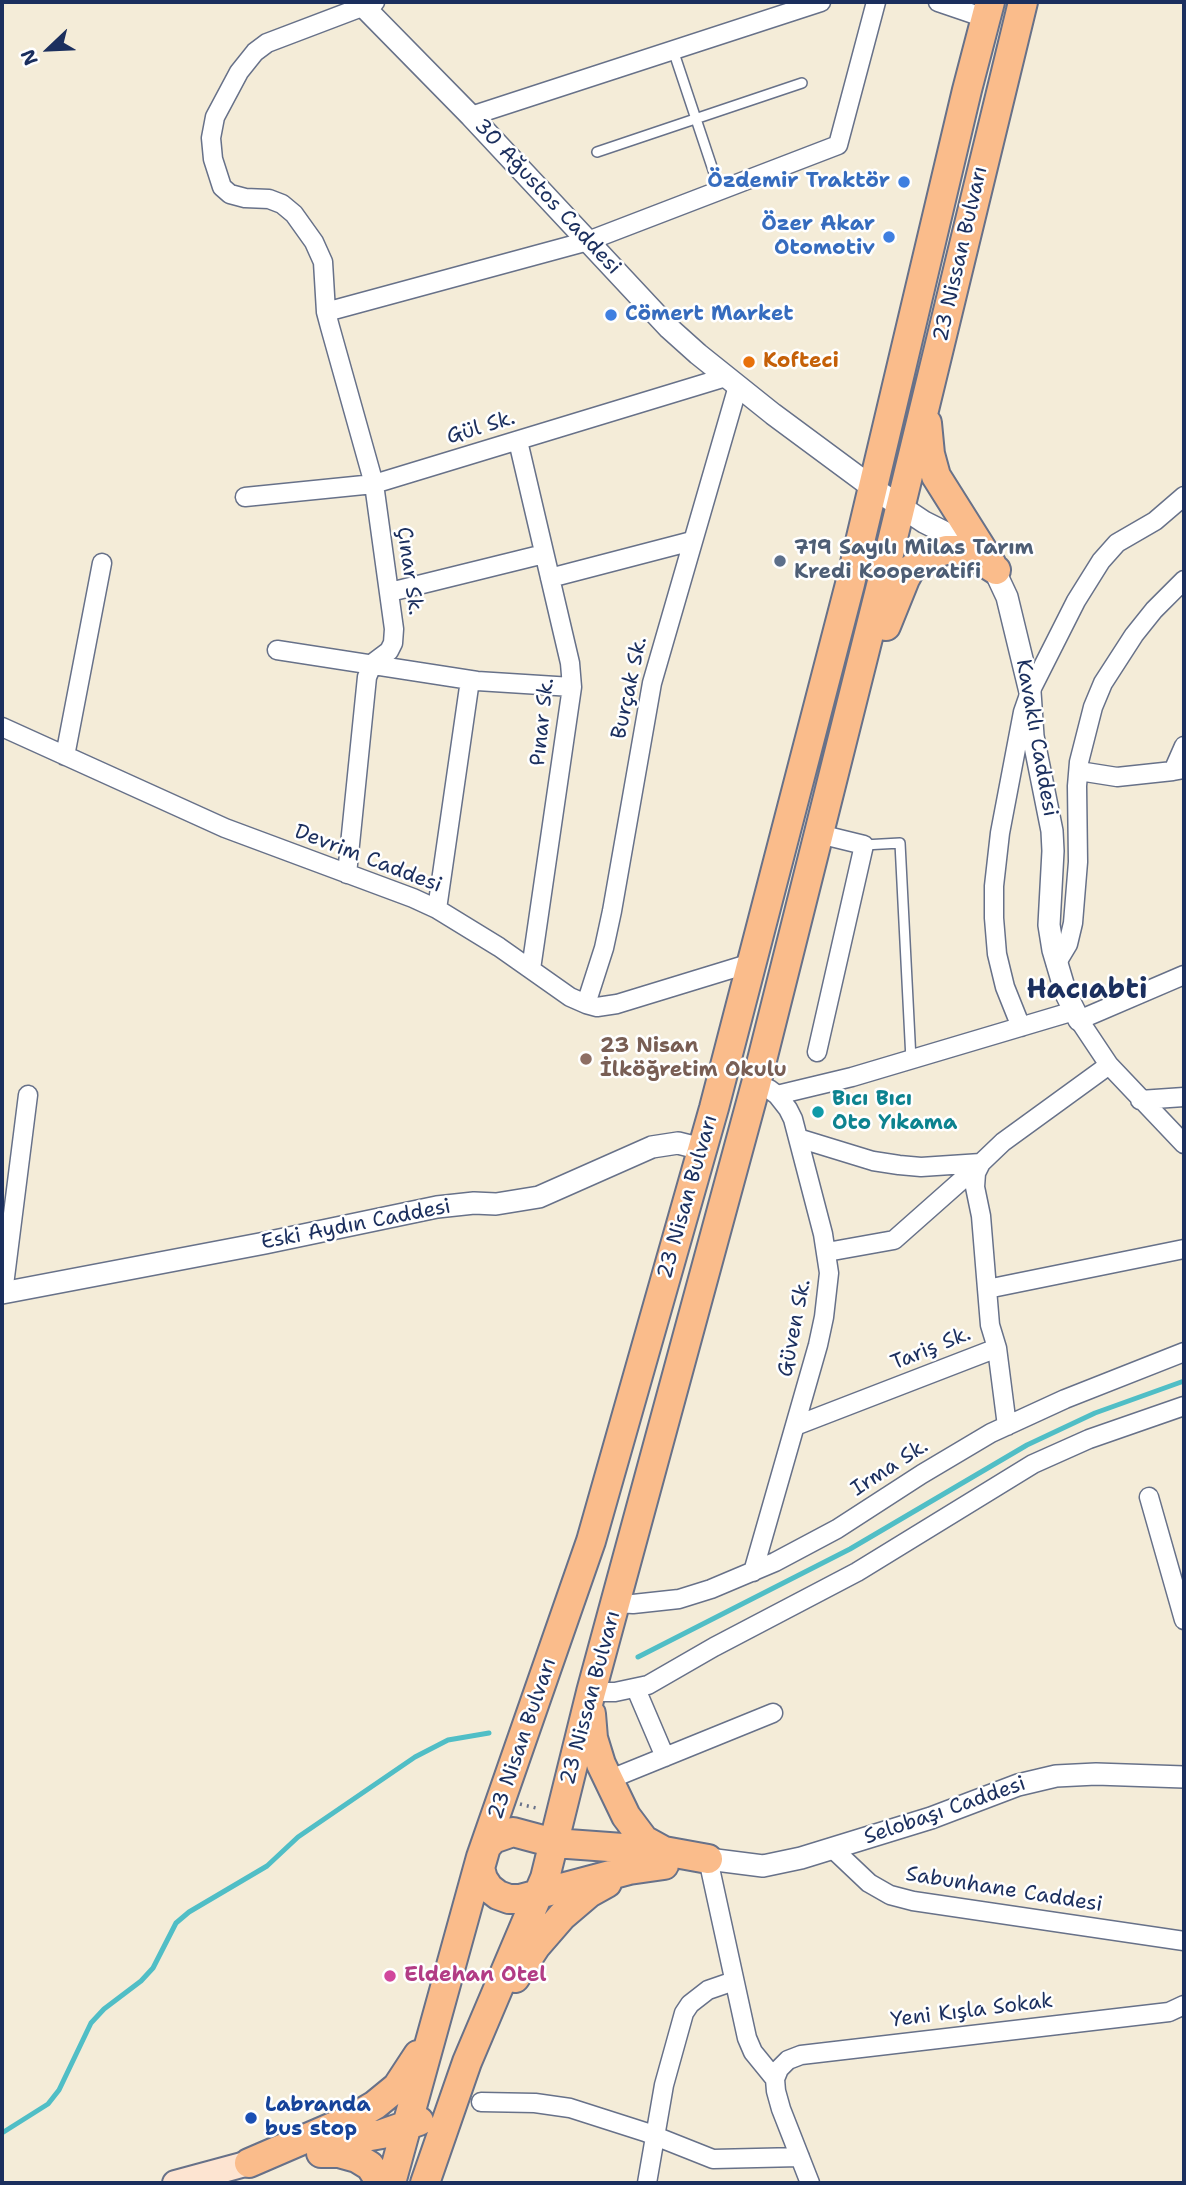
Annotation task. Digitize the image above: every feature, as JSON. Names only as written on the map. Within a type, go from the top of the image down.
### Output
[{"type":"highway","name":"23 Nissan Bulvarı","points":[[900,507],[1023,2]]},
{"type":"highway","name":"23 Nissan Bulvarı","points":[[873,488],[988,10]]},
{"type":"highway","points":[[926,400],[929,446],[936,476],[996,570]]},
{"type":"highway","name":"23 Nisan Bulvarı","points":[[437,2019],[481,1857],[591,1541],[702,1149],[873,488]]},
{"type":"highway","name":"23 Nisan Bulvarı","points":[[630,1554],[767,1089],[819,834],[900,507]]},
{"type":"highway","points":[[844,736],[910,570],[926,556],[946,550],[958,550],[974,556],[996,570]]},
{"type":"highway","name":"23 Nissan Bulvarı","points":[[542,1839],[561,1813],[591,1692],[630,1554]]},
{"type":"highway","points":[[591,1692],[593,1738],[608,1780],[636,1830],[664,1858]]},
{"type":"highway","points":[[664,1858],[629,1870],[535,1890],[509,1899],[489,1888],[480,1868],[481,1857],[493,1839],[503,1833],[513,1832],[664,1858],[708,1859]]},
{"type":"highway","points":[[425,2183],[468,2098],[473,2046],[535,1890],[546,1856],[541,1846],[542,1839]]},
{"type":"highway","points":[[473,2046],[526,1960],[562,1916],[600,1886],[664,1858]]},
{"type":"highway","points":[[249,2163],[362,2113],[397,2087],[414,2063],[437,2019]]},
{"type":"highway","points":[[249,2163],[289,2155],[332,2153],[357,2158],[370,2166],[382,2180],[402,2128],[437,2019]]},
{"type":"highway","points":[[249,2163],[402,2128],[468,2098]]},
{"type":"main road","points":[[175,2183],[211,2179],[249,2163]]},
{"type":"street","points":[[471,116],[821,2]]},
{"type":"street","points":[[326,312],[588,241],[838,145],[876,2]]},
{"type":"street","points":[[938,2],[988,10]]},
{"type":"street","name":"30 Ağustos Caddesi","points":[[366,3],[669,328],[732,382],[900,507]]},
{"type":"street","name":"Çınar Sk.","points":[[347,874],[367,677],[372,666],[389,651],[393,643],[394,629],[374,484],[326,312],[323,261],[314,242],[294,214],[282,204],[230,194],[222,187],[213,159],[211,138],[215,117],[239,72],[255,51],[267,43],[366,3]]},
{"type":"street","name":"Gül Sk.","points":[[245,497],[374,484],[732,382]]},
{"type":"street","name":"Burçak Sk.","points":[[586,1004],[604,948],[612,911],[652,683],[692,541],[732,382]]},
{"type":"street","name":"Pınar Sk.","points":[[518,441],[570,663],[572,687],[531,969]]},
{"type":"street","points":[[1021,1027],[1005,987],[997,954],[994,897],[1000,833],[1019,731],[1030,692],[1076,601],[1101,561],[1117,543],[1155,521],[1184,496]]},
{"type":"street","name":"Kavaklı Caddesi","points":[[900,507],[968,544],[996,570],[1007,597],[1030,692],[1032,736],[1052,831],[1049,925],[1056,964],[1076,1015]]},
{"type":"street","points":[[550,578],[692,541]]},
{"type":"street","points":[[390,592],[544,554]]},
{"type":"street","points":[[65,756],[102,564]]},
{"type":"street","points":[[1056,964],[1068,944],[1073,923],[1078,862],[1079,771],[1093,707],[1103,683],[1134,635],[1184,580]]},
{"type":"street","points":[[276,650],[470,680],[572,687]]},
{"type":"street","points":[[437,909],[470,680]]},
{"type":"street","name":"Devrim Caddesi","points":[[2,727],[225,828],[437,909],[466,925],[570,997],[586,1004]]},
{"type":"street","points":[[1079,771],[1117,777],[1179,770],[1184,746]]},
{"type":"street","points":[[817,1052],[863,845],[819,834]]},
{"type":"street","points":[[586,1004],[597,1007],[617,1004],[751,963]]},
{"type":"street","points":[[767,1089],[852,1077],[1021,1027],[1076,1015],[1184,975]]},
{"type":"street","points":[[1076,1015],[1110,1065],[1140,1100],[1182,1137]]},
{"type":"street","points":[[827,1252],[894,1240],[1003,1142],[1110,1065]]},
{"type":"street","name":"Güven Sk.","points":[[753,1572],[824,1317],[829,1273],[827,1252],[798,1138],[788,1109],[767,1089]]},
{"type":"street","points":[[2,1293],[28,1095]]},
{"type":"street","points":[[1140,1100],[1184,1097]]},
{"type":"street","points":[[798,1138],[873,1161],[899,1165],[921,1167],[981,1163]]},
{"type":"street","name":"Eski Aydın Caddesi","points":[[2,1293],[252,1246],[409,1212],[460,1204],[496,1205],[539,1198],[652,1147],[678,1143],[702,1149]]},
{"type":"street","name":"Tariş Sk.","points":[[795,1426],[997,1348],[990,1325],[981,1216],[975,1187],[976,1173],[981,1163]]},
{"type":"street","points":[[987,1289],[1184,1249]]},
{"type":"street","points":[[997,1348],[1007,1426]]},
{"type":"street","name":"Irma Sk.","points":[[616,1603],[643,1604],[679,1599],[753,1572],[837,1529],[954,1455],[1007,1426],[1065,1399],[1184,1352]]},
{"type":"street","points":[[591,1692],[636,1689],[665,1676],[714,1647],[857,1572],[1033,1464],[1089,1438],[1184,1406]]},
{"type":"street","points":[[1149,1497],[1184,1620]]},
{"type":"street","points":[[636,1689],[665,1757]]},
{"type":"street","points":[[608,1780],[773,1713]]},
{"type":"street","name":"Selobaşı Caddesi","points":[[708,1859],[763,1866],[931,1818],[1018,1785],[1046,1778],[1096,1774],[1184,1777]]},
{"type":"street","name":"Sabunhane Caddesi","points":[[832,1848],[869,1883],[890,1895],[913,1901],[1184,1941]]},
{"type":"street","points":[[468,2098],[570,2108],[655,2136],[713,2159],[806,2171],[782,2109],[775,2079],[752,2052],[747,2038],[708,1859]]},
{"type":"street","points":[[647,2183],[670,2059],[684,2013],[690,2004],[708,1990],[734,1981]]},
{"type":"street","name":"Yeni Kışla Sokak","points":[[775,2079],[779,2069],[789,2060],[810,2053],[1179,2011]]},
{"type":"lane","points":[[673,50],[720,191]]},
{"type":"lane","points":[[597,152],[802,83]]},
{"type":"lane","points":[[863,845],[900,844],[911,1060]]},
{"type":"lane","points":[[806,2171],[823,2183]]},
{"type":"path","points":[[501,1800],[561,1813]]},
{"type":"waterway","points":[[638,1657],[850,1549],[1027,1445],[1095,1413],[1184,1381]]},
{"type":"waterway","points":[[2,2133],[48,2104],[59,2090],[91,2023],[153,1968],[176,1923],[189,1912],[267,1866],[298,1837],[415,1757],[448,1740],[489,1733]]},
{"type":"place","name":"Özdemir Traktör","points":[[904,182]]},
{"type":"place","name":"Özer Akar Otomotiv","points":[[889,237]]},
{"type":"place","name":"Cömert Market","points":[[611,315]]},
{"type":"place","name":"Kofteci","points":[[749,362]]},
{"type":"place","name":"719 Sayılı Milas Tarım Kredi Kooperatifi","points":[[780,561]]},
{"type":"place","name":"23 Nisan İlköğretim Okulu","points":[[586,1059]]},
{"type":"place","name":"Bıcı Bıcı Oto Yıkama","points":[[818,1112]]},
{"type":"place","name":"Eldehan Otel","points":[[390,1976]]},
{"type":"place","name":"Labranda bus stop","points":[[251,2118]]},
{"type":"district","name":"Hacıabti","points":[[1087,991]]}]
